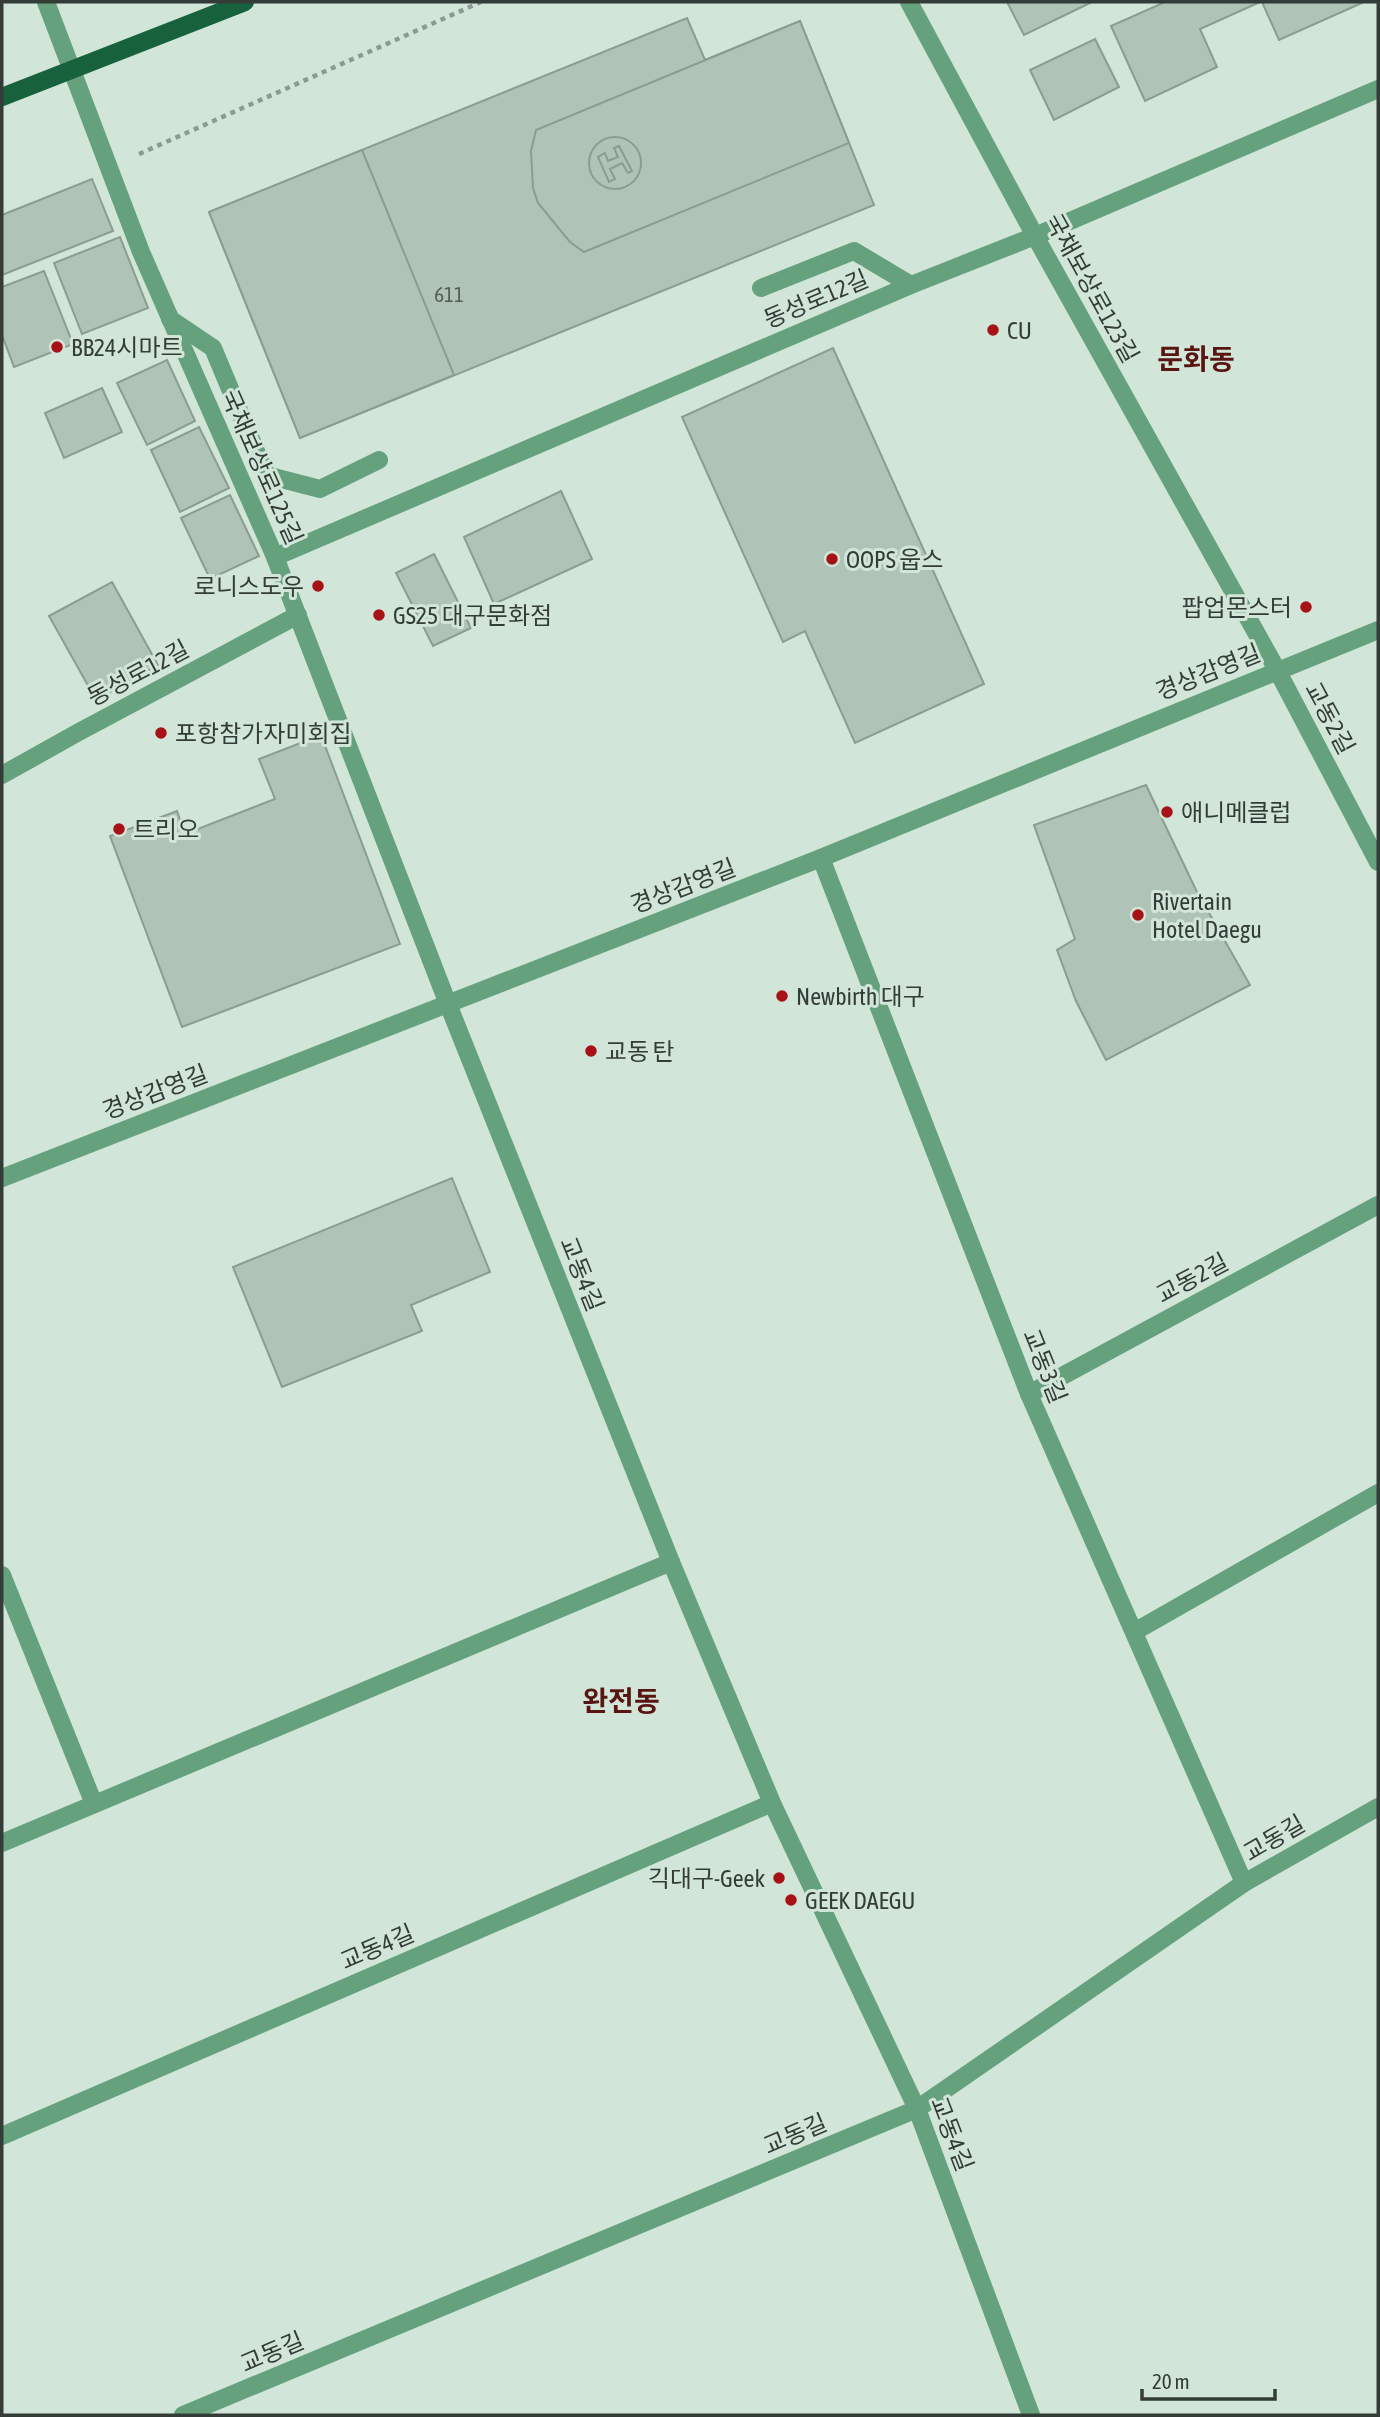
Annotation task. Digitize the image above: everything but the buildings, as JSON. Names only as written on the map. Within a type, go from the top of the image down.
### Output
[{"type":"main road","points":[[2,97],[245,2]]},
{"type":"street","name":"국채보상로125길","points":[[46,2],[141,252],[275,557],[448,1004]]},
{"type":"street","name":"국채보상로123길","points":[[909,2],[1035,236],[1277,670]]},
{"type":"street","name":"동성로12길","points":[[275,557],[1378,89]]},
{"type":"street","points":[[761,288],[854,251],[911,285]]},
{"type":"street","points":[[170,318],[213,348],[265,475],[320,489],[379,460]]},
{"type":"street","name":"동성로12길","points":[[2,775],[298,615]]},
{"type":"street","name":"경상감영길","points":[[2,1178],[821,858],[1378,630]]},
{"type":"street","name":"교동2길","points":[[1277,670],[1378,862]]},
{"type":"street","name":"교동3길","points":[[821,858],[1029,1394],[1244,1883]]},
{"type":"street","name":"교동4길","points":[[448,1004],[671,1562],[772,1803],[917,2109],[1031,2415]]},
{"type":"street","name":"교동2길","points":[[1029,1394],[1378,1205]]},
{"type":"street","points":[[1134,1632],[1378,1493]]},
{"type":"street","points":[[2,1843],[671,1562]]},
{"type":"street","points":[[2,1575],[94,1804]]},
{"type":"street","name":"교동4길","points":[[2,2136],[772,1803]]},
{"type":"street","name":"교동길","points":[[183,2415],[917,2109],[1244,1883],[1378,1807]]},
{"type":"path","points":[[109,167],[481,2]]},
{"type":"place","name":"CU","points":[[993,330]]},
{"type":"place","name":"BB24시마트","points":[[57,347]]},
{"type":"place","name":"OOPS 웁스","points":[[832,559]]},
{"type":"place","name":"로니스도우","points":[[318,586]]},
{"type":"place","name":"팝업몬스터","points":[[1306,607]]},
{"type":"place","name":"GS25 대구문화점","points":[[379,615]]},
{"type":"place","name":"포항참가자미회집","points":[[161,733]]},
{"type":"place","name":"애니메클럽","points":[[1167,812]]},
{"type":"place","name":"트리오","points":[[119,829]]},
{"type":"place","name":"Rivertain Hotel Daegu","points":[[1138,915]]},
{"type":"place","name":"Newbirth 대구","points":[[782,996]]},
{"type":"place","name":"교동 탄","points":[[591,1051]]},
{"type":"place","name":"긱대구-Geek","points":[[779,1878]]},
{"type":"place","name":"GEEK DAEGU","points":[[791,1900]]},
{"type":"district","name":"문화동","points":[[1196,359]]},
{"type":"district","name":"완전동","points":[[621,1701]]}]
